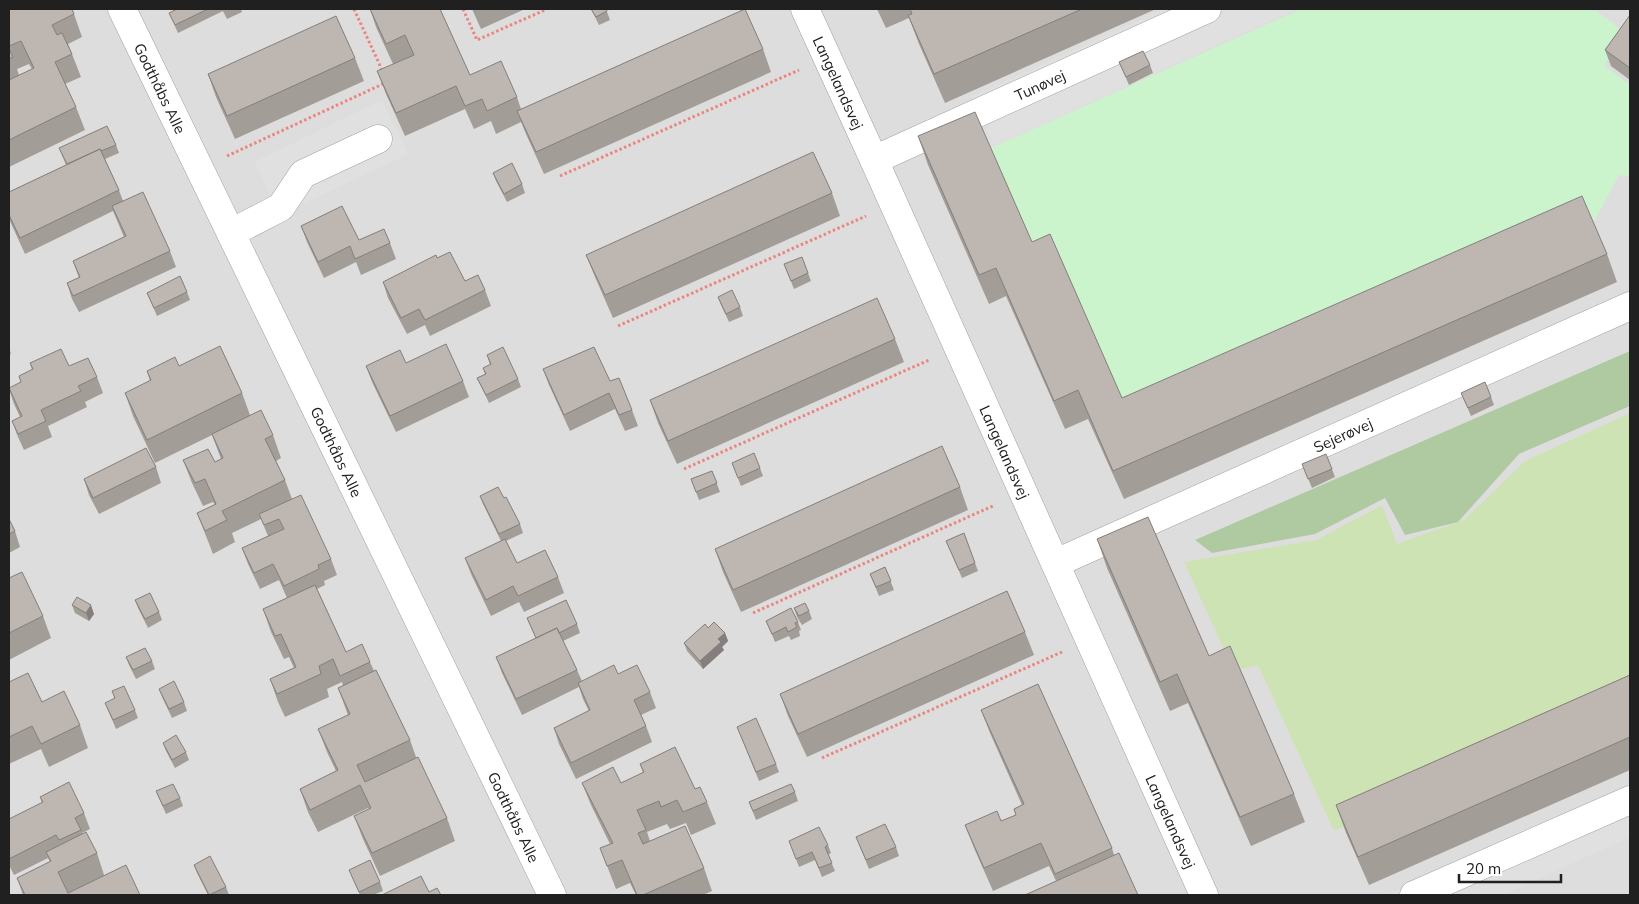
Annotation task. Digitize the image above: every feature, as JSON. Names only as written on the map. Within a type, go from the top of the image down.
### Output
[{"type":"street","name":"Godthåbs Alle","points":[[122,9],[552,895]]},
{"type":"street","name":"Langelandsvej","points":[[805,9],[1204,895]]},
{"type":"street","name":"Tunøvej","points":[[874,160],[1207,9]]},
{"type":"street","points":[[231,233],[281,207],[303,174],[378,139]]},
{"type":"street","name":"Sejerøvej","points":[[1056,563],[1630,306]]},
{"type":"street","points":[[1414,895],[1630,800]]},
{"type":"path","points":[[200,169],[387,82],[354,9]]},
{"type":"path","points":[[462,9],[477,40],[547,9]]},
{"type":"path","points":[[560,176],[827,58]]},
{"type":"path","points":[[618,326],[894,204]]},
{"type":"path","points":[[684,469],[957,347]]},
{"type":"path","points":[[753,614],[1023,493]]},
{"type":"path","points":[[822,758],[1090,639]]},
{"type":"shaded area","points":[[9,9],[1630,9],[1630,895],[9,895]]},
{"type":"shaded area","points":[[1164,9],[1297,9],[995,146],[972,96]]},
{"type":"shaded area","points":[[382,100],[408,154],[280,215],[254,162]]},
{"type":"shaded area","points":[[1630,784],[1630,837],[1503,895],[1386,895]]},
{"type":"green space","points":[[1301,9],[1594,9],[1626,34],[1604,65],[1630,85],[1630,176],[1619,175],[1592,225],[1132,427],[1043,271],[989,149]]},
{"type":"green space","points":[[1630,351],[1630,406],[1519,454],[1458,522],[1405,535],[1385,498],[1315,534],[1212,553],[1195,540]]},
{"type":"green space","points":[[1630,413],[1630,700],[1334,831],[1258,665],[1234,671],[1184,562],[1316,540],[1382,505],[1397,544],[1464,520],[1525,461]]},
{"type":"building","points":[[9,9],[72,9],[74,14],[52,25],[57,35],[62,33],[72,54],[55,62],[76,107],[9,140],[9,80],[34,68],[21,41],[9,46]]},
{"type":"building","points":[[177,9],[208,9],[175,25],[169,13]]},
{"type":"building","points":[[370,9],[440,9],[470,75],[501,61],[517,97],[487,111],[482,99],[465,106],[456,86],[396,113],[377,71],[414,55],[405,35],[386,44]]},
{"type":"building","points":[[591,9],[606,9],[607,11],[596,17]]},
{"type":"building","points":[[745,9],[763,49],[536,152],[517,111]]},
{"type":"building","points":[[910,9],[1082,9],[934,74],[908,15],[912,14]]},
{"type":"building","points":[[1630,15],[1630,68],[1605,50]]},
{"type":"building","points":[[336,16],[355,58],[227,116],[208,74]]},
{"type":"building","points":[[9,49],[13,57],[9,59]]},
{"type":"building","points":[[1143,51],[1150,65],[1126,77],[1119,62]]},
{"type":"building","points":[[975,112],[1032,242],[1050,234],[1122,398],[1582,196],[1607,254],[1113,471],[1078,390],[1054,401],[996,268],[979,275],[918,136]]},
{"type":"building","points":[[107,126],[116,145],[101,151],[100,149],[67,164],[59,148]]},
{"type":"building","points":[[100,149],[119,190],[20,238],[9,215],[9,192]]},
{"type":"building","points":[[813,152],[832,193],[605,295],[586,255]]},
{"type":"building","points":[[512,163],[522,184],[504,194],[493,173]]},
{"type":"building","points":[[143,192],[170,251],[73,296],[67,283],[80,277],[73,261],[126,236],[112,206]]},
{"type":"building","points":[[342,206],[359,240],[384,229],[390,243],[355,259],[350,246],[318,262],[301,226]]},
{"type":"building","points":[[450,252],[465,281],[478,275],[485,290],[425,320],[419,309],[401,318],[383,282],[436,255],[437,258]]},
{"type":"building","points":[[802,257],[808,273],[791,281],[784,264]]},
{"type":"building","points":[[180,276],[187,292],[154,308],[147,293]]},
{"type":"building","points":[[732,290],[740,307],[726,314],[718,297]]},
{"type":"building","points":[[877,298],[895,339],[668,441],[650,400]]},
{"type":"building","points":[[446,344],[463,381],[390,416],[366,366],[400,350],[406,363]]},
{"type":"building","points":[[220,346],[242,393],[147,440],[125,393],[151,380],[147,371],[175,357],[179,366]]},
{"type":"building","points":[[503,347],[518,379],[486,395],[477,378],[486,374],[483,368],[491,364],[487,355]]},
{"type":"building","points":[[594,347],[610,381],[619,378],[632,410],[619,415],[609,393],[564,415],[543,369]]},
{"type":"building","points":[[61,349],[69,366],[88,358],[97,377],[78,386],[81,391],[41,410],[46,421],[18,434],[12,421],[22,416],[9,388],[21,382],[19,376],[33,369],[30,363]]},
{"type":"building","points":[[1485,382],[1491,397],[1468,408],[1461,393]]},
{"type":"building","points":[[261,410],[273,435],[265,439],[285,480],[222,511],[227,520],[205,531],[197,513],[216,504],[205,479],[195,483],[183,460],[208,449],[215,462],[223,458],[212,434]]},
{"type":"building","points":[[942,446],[960,487],[733,590],[715,549]]},
{"type":"building","points":[[146,448],[156,467],[93,498],[84,479]]},
{"type":"building","points":[[754,453],[760,468],[738,478],[732,463]]},
{"type":"building","points":[[1326,454],[1332,469],[1308,479],[1302,464]]},
{"type":"building","points":[[712,471],[717,483],[696,492],[691,479]]},
{"type":"building","points":[[498,487],[504,498],[506,497],[520,524],[499,534],[480,496]]},
{"type":"building","points":[[301,495],[331,559],[318,565],[319,569],[284,586],[273,564],[254,573],[242,548],[284,529],[279,519],[264,525],[259,514]]},
{"type":"building","points":[[1148,517],[1209,656],[1230,646],[1294,794],[1240,817],[1177,674],[1160,682],[1097,539]]},
{"type":"building","points":[[9,519],[15,531],[9,534]]},
{"type":"building","points":[[964,533],[975,563],[959,570],[946,541]]},
{"type":"building","points":[[505,539],[517,563],[545,550],[558,577],[518,596],[513,586],[486,600],[465,558]]},
{"type":"building","points":[[885,567],[891,581],[876,587],[870,574]]},
{"type":"building","points":[[22,572],[43,616],[9,633],[9,578]]},
{"type":"building","points":[[315,585],[346,652],[362,644],[370,662],[340,676],[333,659],[319,666],[321,674],[277,694],[270,679],[296,667],[281,634],[275,636],[263,609]]},
{"type":"building","points":[[1007,591],[1025,632],[798,734],[780,694]]},
{"type":"building","points":[[150,593],[159,612],[145,619],[135,600]]},
{"type":"building","points":[[77,597],[91,605],[86,613],[72,605]]},
{"type":"building","points":[[566,600],[577,624],[559,633],[557,628],[536,638],[527,618]]},
{"type":"building","points":[[805,603],[809,611],[799,616],[794,608]]},
{"type":"building","points":[[791,608],[798,622],[795,623],[797,627],[788,632],[786,627],[772,634],[766,621]]},
{"type":"building","points":[[714,622],[725,633],[718,639],[721,642],[700,661],[684,643],[705,624],[708,628]]},
{"type":"building","points":[[557,628],[577,670],[516,699],[496,657]]},
{"type":"building","points":[[145,648],[152,661],[133,670],[126,657]]},
{"type":"building","points":[[614,665],[618,674],[637,665],[650,692],[634,700],[646,726],[571,763],[554,728],[590,710],[578,683]]},
{"type":"building","points":[[376,670],[410,740],[357,765],[365,782],[418,757],[447,818],[372,853],[354,816],[371,808],[360,785],[310,810],[300,789],[338,770],[318,729],[350,714],[338,688]]},
{"type":"building","points":[[28,673],[42,702],[64,691],[80,725],[41,744],[32,726],[9,737],[9,682]]},
{"type":"building","points":[[1630,675],[1630,737],[1358,857],[1336,805]]},
{"type":"building","points":[[174,681],[184,702],[169,709],[159,689]]},
{"type":"building","points":[[1038,684],[1112,848],[1055,874],[1041,843],[984,868],[965,825],[997,811],[1001,821],[1016,815],[1014,809],[1024,804],[981,710]]},
{"type":"building","points":[[124,686],[135,710],[113,720],[105,703],[115,698],[112,691]]},
{"type":"building","points":[[756,718],[776,764],[756,772],[737,727]]},
{"type":"building","points":[[176,735],[186,752],[172,760],[163,743]]},
{"type":"building","points":[[675,747],[695,789],[700,787],[707,802],[683,812],[677,800],[661,807],[659,801],[637,810],[646,830],[638,833],[643,844],[685,826],[704,868],[643,895],[637,895],[622,860],[607,866],[600,848],[613,843],[582,783],[613,767],[621,783],[644,772],[640,764]]},
{"type":"building","points":[[69,782],[84,813],[75,818],[81,830],[59,840],[56,835],[9,859],[9,819],[43,802],[40,797]]},
{"type":"building","points":[[173,784],[180,798],[163,806],[156,791]]},
{"type":"building","points":[[791,784],[795,792],[753,811],[749,802]]},
{"type":"building","points":[[885,824],[896,847],[866,860],[856,837]]},
{"type":"building","points":[[819,827],[828,845],[825,847],[832,863],[819,868],[812,852],[796,859],[789,841]]},
{"type":"building","points":[[86,832],[97,853],[58,872],[68,893],[126,865],[140,895],[25,895],[17,878],[51,861],[46,852]]},
{"type":"building","points":[[1119,853],[1138,895],[1025,895]]},
{"type":"building","points":[[210,856],[226,887],[209,895],[194,865]]},
{"type":"building","points":[[370,860],[380,882],[359,892],[349,870]]},
{"type":"building","points":[[421,876],[429,892],[437,888],[441,895],[382,895]]}]
